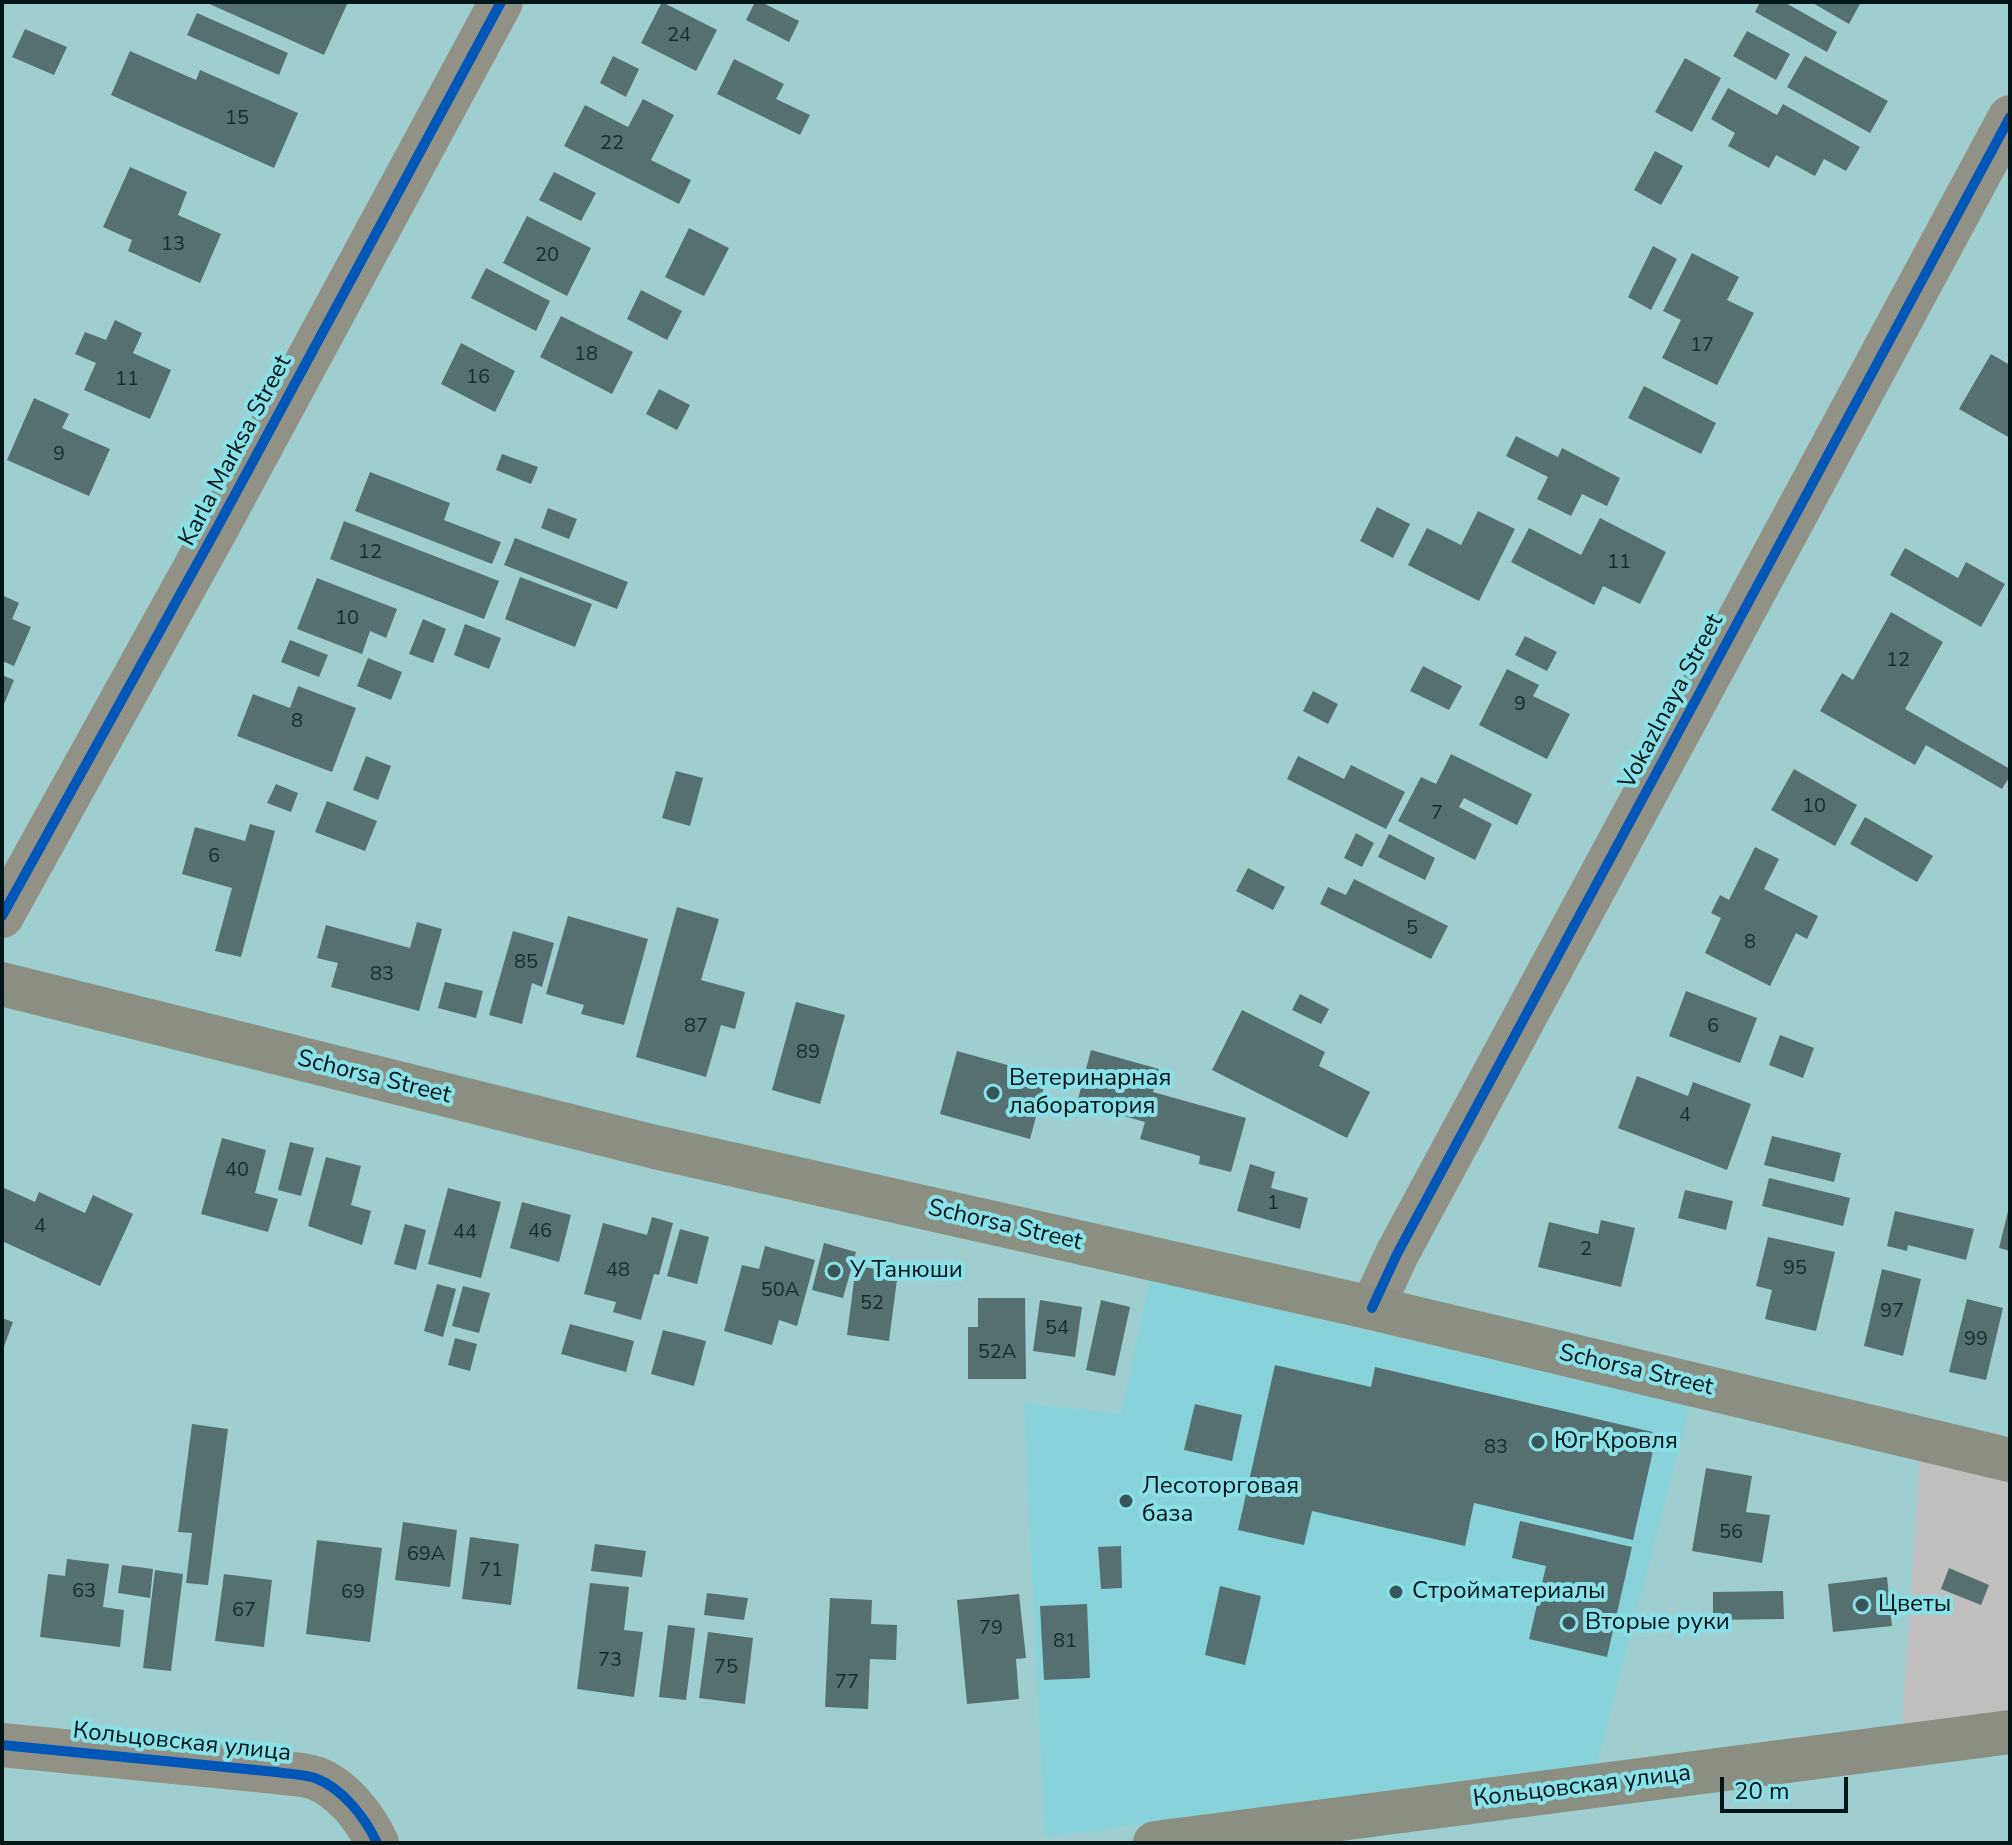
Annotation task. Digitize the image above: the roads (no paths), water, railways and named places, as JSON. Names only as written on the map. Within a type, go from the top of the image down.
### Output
[{"type":"main road","name":"Schorsa Street","points":[[2,984],[655,1147],[1372,1308],[2010,1460]]},
{"type":"main road","name":"Кольцовская улица","points":[[1155,1843],[2010,1732]]},
{"type":"street","name":"Karla Marksa Street","points":[[2,916],[211,540],[501,2]]},
{"type":"street","name":"Vokazlnaya Street","points":[[1372,1308],[1397,1254],[2010,117]]},
{"type":"street","name":"Кольцовская улица","points":[[2,1745],[313,1778],[348,1800],[377,1843]]},
{"type":"place","name":"Ветеринарная лаборатория","points":[[993,1093]]},
{"type":"place","name":"У Танюши","points":[[834,1271]]},
{"type":"place","name":"Юг Кровля","points":[[1538,1442]]},
{"type":"place","name":"Лесоторговая база","points":[[1126,1501]]},
{"type":"place","name":"Стройматериалы","points":[[1396,1592]]},
{"type":"place","name":"Цветы","points":[[1862,1605]]},
{"type":"place","name":"Вторые руки","points":[[1569,1623]]}]
